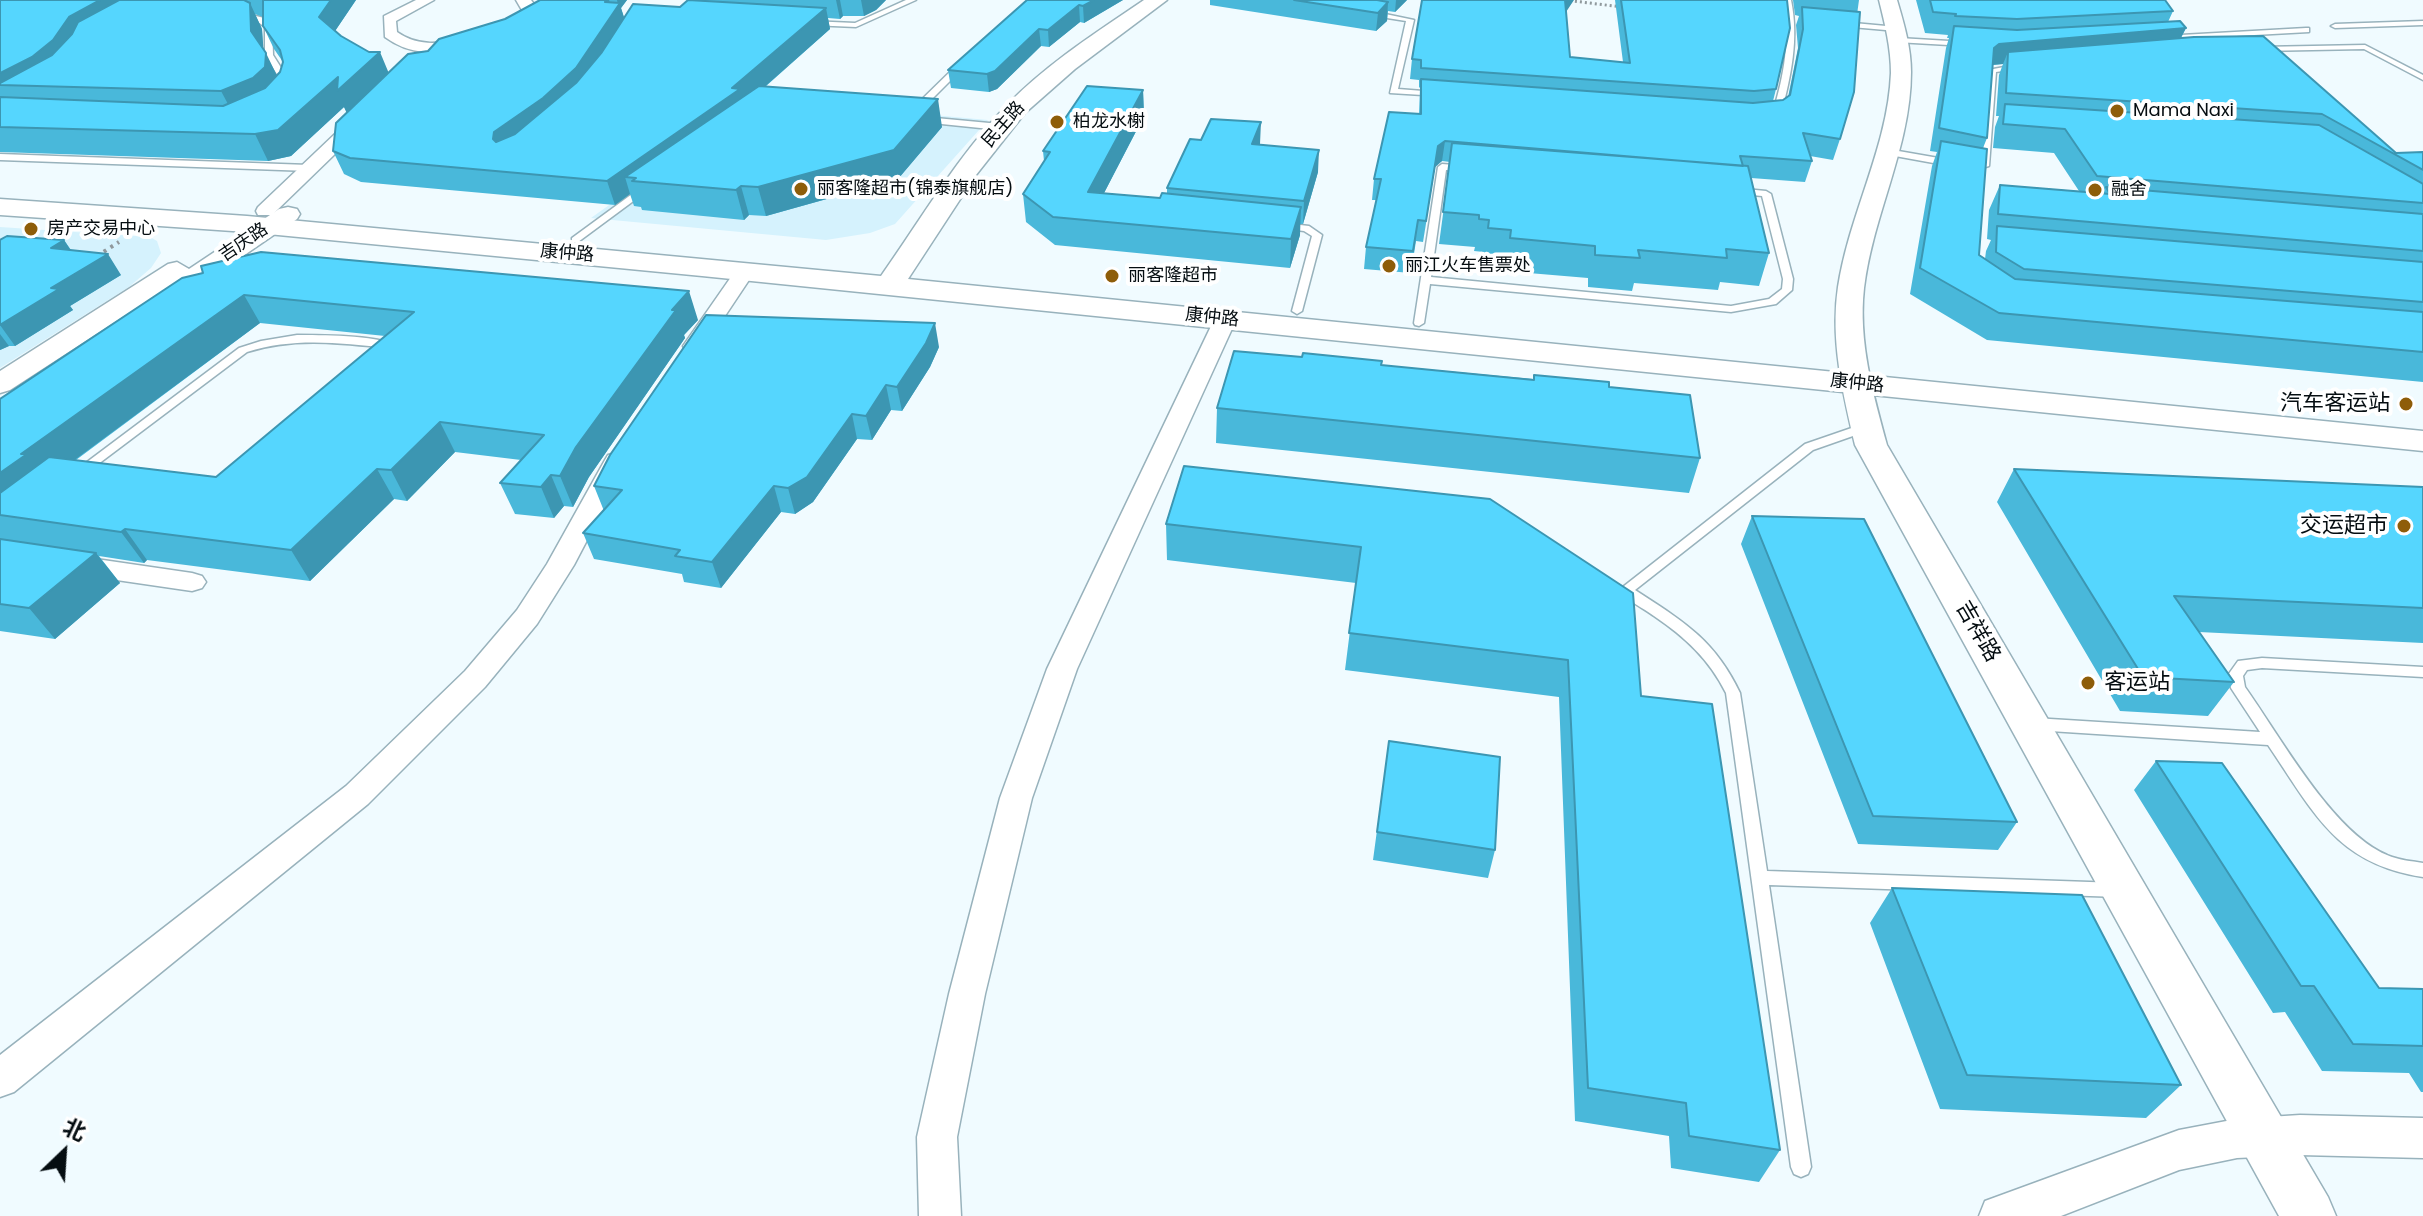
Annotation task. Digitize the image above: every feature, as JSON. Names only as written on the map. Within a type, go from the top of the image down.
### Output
[{"type":"main road","name":"民主路","points":[[915,276],[1000,127],[1063,67],[1157,0]]},
{"type":"main road","name":"民主路","points":[[1001,163],[1017,139],[1065,87],[1181,0]]},
{"type":"main road","name":"康仲路","points":[[0,193],[575,240],[915,276],[1419,323],[2423,441]]},
{"type":"main road","name":"康仲路","points":[[0,207],[161,217],[267,217],[745,271],[915,276],[1225,320],[2423,423]]},
{"type":"street","points":[[427,0],[389,19],[388,29],[426,56],[498,32],[533,9]]},
{"type":"street","name":"吉祥路","points":[[1888,0],[1898,35],[1902,73],[1900,109],[1854,268],[1850,332],[1854,375],[1871,445],[2309,1216]]},
{"type":"street","points":[[385,2],[408,7]]},
{"type":"street","name":"吉庆路","points":[[0,405],[267,217],[309,168],[376,104]]},
{"type":"street","name":"吉庆路","points":[[0,384],[267,217]]},
{"type":"street","points":[[675,375],[745,271]]},
{"type":"street","points":[[940,1216],[937,1137],[967,994],[1016,798],[1038,731],[1080,627],[1225,320]]},
{"type":"street","points":[[0,1079],[357,795],[475,679],[527,617],[560,565],[604,479],[630,440]]},
{"type":"street","points":[[0,554],[192,582]]},
{"type":"street","points":[[2000,1216],[2097,1184],[2180,1149],[2263,1136],[2423,1138]]},
{"type":"lane","points":[[794,22],[856,25],[912,0]]},
{"type":"lane","points":[[1757,117],[1777,114],[1789,66],[1787,0]]},
{"type":"lane","points":[[226,10],[261,20],[269,26],[269,55],[287,82],[283,97]]},
{"type":"lane","points":[[1367,12],[1410,20],[1393,91],[1439,94]]},
{"type":"lane","points":[[1790,20],[1802,21]]},
{"type":"lane","points":[[1826,23],[1981,45]]},
{"type":"lane","points":[[2335,26],[2423,23]]},
{"type":"lane","points":[[2173,29],[2180,37]]},
{"type":"lane","points":[[2149,38],[2306,30]]},
{"type":"lane","points":[[2255,49],[2365,47],[2423,78]]},
{"type":"lane","points":[[970,58],[908,118],[1000,127]]},
{"type":"lane","points":[[1984,183],[1992,70],[2024,65]]},
{"type":"lane","points":[[1989,121],[2004,122]]},
{"type":"lane","points":[[1887,152],[1957,164]]},
{"type":"lane","points":[[0,157],[309,168]]},
{"type":"lane","points":[[1971,166],[1985,169]]},
{"type":"lane","points":[[1419,323],[1442,167],[1473,170]]},
{"type":"lane","points":[[575,240],[654,182]]},
{"type":"lane","points":[[1425,280],[1731,309],[1779,298],[1787,290],[1788,279],[1766,194],[1720,190]]},
{"type":"lane","points":[[1270,225],[1306,228],[1317,235],[1297,311]]},
{"type":"lane","points":[[64,484],[243,350],[268,341],[303,336],[388,345]]},
{"type":"lane","points":[[1801,1167],[1733,693],[1728,678],[1701,641],[1626,590],[1809,447],[1866,427]]},
{"type":"lane","points":[[2423,672],[2262,663],[2243,665],[2237,670],[2235,681],[2332,826],[2382,860],[2410,870],[2423,870]]},
{"type":"lane","points":[[2029,724],[2273,739]]},
{"type":"lane","points":[[1760,878],[2123,890]]},
{"type":"path","points":[[1565,0],[1621,7]]},
{"type":"path","points":[[84,263],[161,217]]},
{"type":"shaded area","points":[[757,99],[988,120],[895,224],[870,233],[826,240],[591,218]]},
{"type":"shaded area","points":[[0,227],[150,237],[157,241],[161,253],[151,268],[129,287],[0,368]]},
{"type":"building","points":[[0,0],[100,0],[69,17],[53,40],[32,57],[0,73]]},
{"type":"building","points":[[119,0],[244,0],[250,3],[251,31],[266,53],[265,67],[253,78],[221,91],[0,85],[52,55],[72,34],[78,22]]},
{"type":"building","points":[[263,0],[331,0],[319,17],[341,36],[369,52],[380,52],[337,91],[338,77],[278,130],[255,134],[0,127],[0,97],[223,106],[265,88],[280,72],[283,62],[280,50],[263,26]]},
{"type":"building","points":[[540,0],[606,0],[620,3],[576,68],[543,98],[494,132],[496,142],[515,134],[576,83],[602,52],[633,4],[680,7],[688,0],[826,8],[732,88],[740,89],[607,181],[350,158],[333,151],[336,123],[408,54],[428,51],[439,39],[505,19]]},
{"type":"building","points":[[1027,0],[1094,0],[1079,5],[1048,30],[1039,29],[995,71],[987,74],[948,70]]},
{"type":"building","points":[[1294,0],[1377,0],[1388,2],[1378,13]]},
{"type":"building","points":[[1422,0],[1565,0],[1570,57],[1630,63],[1621,0],[1787,0],[1790,28],[1776,89],[1754,91],[1421,68],[1421,60],[1412,59]]},
{"type":"building","points":[[1930,0],[2165,0],[2173,11],[2017,19],[1933,12]]},
{"type":"building","points":[[1802,7],[1860,12],[1854,92],[1840,139],[1803,133],[1812,161],[1740,156],[1743,166],[1445,141],[1438,146],[1426,221],[1418,220],[1413,251],[1366,247],[1381,179],[1374,179],[1389,112],[1421,114],[1421,79],[1753,103],[1783,100],[1790,95],[1803,29]]},
{"type":"building","points":[[2180,21],[2186,28],[1999,44],[1994,48],[1987,138],[1939,128],[1954,26],[2017,30]]},
{"type":"building","points":[[2263,36],[2396,153],[2423,152],[2423,170],[2322,114],[2006,93],[2008,52],[2194,37]]},
{"type":"building","points":[[759,86],[938,99],[894,150],[758,187],[741,186],[736,190],[632,181],[636,178],[625,177]]},
{"type":"building","points":[[1087,86],[1143,90],[1088,192],[1160,198],[1162,193],[1301,207],[1291,239],[1053,217],[1023,194],[1050,152],[1043,151]]},
{"type":"building","points":[[2005,104],[2319,125],[2423,184],[2423,203],[2097,176],[2065,129],[2003,124]]},
{"type":"building","points":[[1211,119],[1261,122],[1252,144],[1319,150],[1304,201],[1167,188],[1190,139],[1201,140]]},
{"type":"building","points":[[1941,141],[1987,149],[1979,255],[2015,279],[2423,312],[2423,352],[1999,313],[1920,268]]},
{"type":"building","points":[[1452,143],[1748,166],[1769,253],[1726,249],[1727,258],[1638,250],[1640,258],[1595,255],[1595,246],[1510,238],[1511,230],[1488,228],[1489,220],[1479,219],[1479,215],[1443,212]]},
{"type":"building","points":[[2000,185],[2110,194],[2106,187],[2423,214],[2423,251],[1998,214]]},
{"type":"building","points":[[1997,226],[2423,262],[2423,302],[2024,269],[1996,252]]},
{"type":"building","points":[[7,236],[64,240],[51,248],[108,254],[51,288],[59,289],[0,325],[0,240]]},
{"type":"building","points":[[261,252],[689,291],[672,310],[676,310],[576,447],[560,476],[551,475],[541,487],[500,483],[544,435],[440,422],[391,470],[377,469],[291,550],[125,529],[121,532],[0,515],[0,493],[49,457],[216,477],[414,312],[244,295],[21,454],[27,454],[0,473],[0,399],[182,278],[203,273],[201,266]]},
{"type":"building","points":[[706,315],[935,323],[926,343],[897,387],[886,385],[866,416],[852,414],[807,477],[788,488],[774,486],[712,562],[675,556],[680,550],[583,533],[622,490],[594,486],[610,455]]},
{"type":"building","points":[[1234,351],[1302,357],[1303,353],[1382,361],[1381,365],[1534,380],[1534,375],[1609,382],[1609,387],[1690,395],[1700,458],[1217,408]]},
{"type":"building","points":[[1184,466],[1490,499],[1633,593],[1641,696],[1712,704],[1780,1150],[1689,1136],[1686,1103],[1588,1088],[1568,660],[1349,633],[1361,547],[1166,524]]},
{"type":"building","points":[[2014,469],[2423,487],[2423,608],[2174,596],[2234,682],[2143,677]]},
{"type":"building","points":[[1752,516],[1864,519],[2017,822],[1873,816]]},
{"type":"building","points":[[0,539],[96,553],[29,608],[0,604]]},
{"type":"building","points":[[1389,741],[1500,757],[1495,850],[1377,832]]},
{"type":"building","points":[[2156,761],[2222,763],[2379,988],[2423,989],[2423,1046],[2353,1044],[2314,986],[2301,986]]},
{"type":"building","points":[[1892,888],[2082,895],[2181,1085],[1967,1075]]},
{"type":"place","name":"Mama Naxi","points":[[2117,111]]},
{"type":"place","name":"柏龙水榭","points":[[1057,122]]},
{"type":"place","name":"丽客隆超市(锦泰旗舰店)","points":[[801,189]]},
{"type":"place","name":"融舍","points":[[2095,190]]},
{"type":"place","name":"房产交易中心","points":[[31,229]]},
{"type":"place","name":"丽江火车售票处","points":[[1389,266]]},
{"type":"place","name":"丽客隆超市","points":[[1112,276]]},
{"type":"place","name":"汽车客运站","points":[[2406,404]]},
{"type":"place","name":"交运超市","points":[[2404,526]]},
{"type":"place","name":"客运站","points":[[2088,683]]}]
